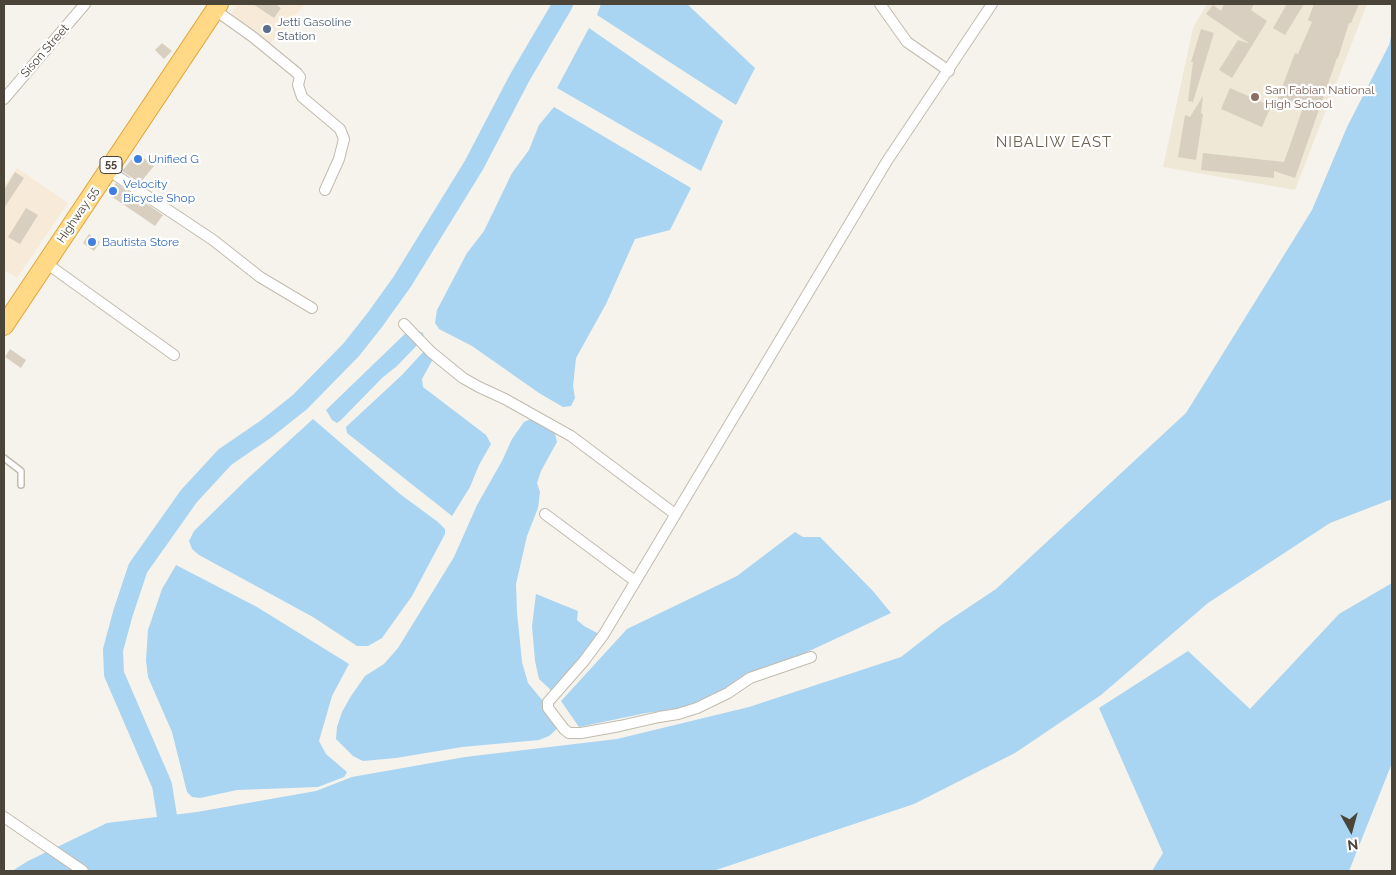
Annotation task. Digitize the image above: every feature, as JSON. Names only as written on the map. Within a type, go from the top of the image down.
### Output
[{"type":"highway","name":"Highway 55","points":[[4,326],[217,7]]},
{"type":"street","name":"Sison Street","points":[[4,99],[85,4]]},
{"type":"street","points":[[880,4],[907,42],[949,71]]},
{"type":"street","points":[[811,657],[750,678],[728,693],[688,711],[620,726],[581,733],[569,733],[548,709],[548,702],[584,661],[604,634],[887,161],[949,71],[992,4]]},
{"type":"street","points":[[217,7],[297,73],[300,77],[298,85],[302,98],[340,130],[344,139],[339,159],[325,190]]},
{"type":"street","points":[[108,170],[213,240],[260,276],[312,308]]},
{"type":"street","points":[[46,263],[174,355]]},
{"type":"street","points":[[404,324],[431,352],[457,374],[479,388],[505,399],[571,436],[675,514]]},
{"type":"street","points":[[545,514],[635,581]]},
{"type":"street","points":[[4,817],[83,871]]},
{"type":"lane","points":[[4,458],[21,471],[20,485]]},
{"type":"shaded area","name":"Jetti Gasoline Station","points":[[237,4],[305,4],[270,44],[231,14]]},
{"type":"shaded area","name":"San Fabian National High School","points":[[1207,4],[1367,4],[1295,190],[1163,167],[1193,28]]},
{"type":"shaded area","points":[[17,168],[68,203],[17,278],[4,270],[4,186]]},
{"type":"water","points":[[601,4],[687,4],[755,68],[736,105],[597,15]]},
{"type":"water","points":[[589,28],[723,121],[701,171],[557,88]]},
{"type":"water","points":[[1392,33],[1392,499],[1330,523],[1208,603],[1101,695],[1015,753],[914,804],[713,871],[12,871],[28,861],[107,823],[197,812],[316,791],[352,777],[465,757],[617,739],[749,707],[901,657],[942,625],[996,589],[1186,413],[1312,210],[1347,127],[1389,45]]},
{"type":"water","points":[[554,107],[691,188],[670,230],[635,239],[606,304],[576,358],[573,386],[575,398],[571,406],[563,407],[539,393],[472,346],[439,329],[435,323],[437,310],[467,253],[484,231],[512,173],[529,150],[539,125]]},
{"type":"water","points":[[411,328],[423,333],[424,338],[341,420],[337,423],[332,420],[326,410]]},
{"type":"water","points":[[424,351],[433,359],[422,379],[423,387],[486,435],[491,444],[479,465],[470,487],[452,516],[347,433],[346,427],[402,375]]},
{"type":"water","points":[[533,418],[555,433],[557,442],[541,471],[537,483],[540,492],[538,508],[527,536],[516,584],[517,612],[522,662],[528,683],[562,724],[549,736],[539,740],[462,747],[396,758],[363,761],[353,756],[336,739],[337,727],[342,712],[365,676],[384,664],[398,648],[454,557],[477,505],[512,439],[524,422]]},
{"type":"water","points":[[313,419],[400,494],[445,529],[445,534],[412,596],[382,638],[368,646],[357,646],[313,617],[199,555],[192,549],[189,541],[194,531]]},
{"type":"water","points":[[795,532],[803,537],[820,537],[873,591],[891,613],[706,699],[678,709],[646,713],[579,727],[561,701],[627,629],[737,576]]},
{"type":"water","points":[[176,565],[257,607],[349,664],[332,696],[319,741],[326,754],[347,772],[344,777],[318,787],[237,790],[200,798],[192,797],[187,792],[172,732],[148,677],[146,661],[148,630],[162,589]]},
{"type":"water","points":[[1392,583],[1392,763],[1349,871],[1152,871],[1163,853],[1099,708],[1188,651],[1250,709],[1339,614]]},
{"type":"water","points":[[536,594],[578,611],[577,620],[601,635],[554,693],[539,679],[535,661],[532,626]]},
{"type":"building","points":[[253,4],[275,4],[281,8],[274,18]]},
{"type":"building","points":[[1224,4],[1254,4],[1251,10],[1267,21],[1232,78],[1219,70],[1238,40],[1250,44],[1206,14],[1213,5],[1221,11]]},
{"type":"building","points":[[1287,4],[1304,4],[1285,35],[1273,28]]},
{"type":"building","points":[[1314,4],[1359,4],[1351,23],[1349,23],[1295,178],[1274,171],[1274,178],[1201,170],[1203,153],[1284,162],[1303,108],[1278,98],[1295,53],[1298,54],[1312,22],[1308,20]]},
{"type":"building","points":[[1201,29],[1214,33],[1193,102],[1188,101],[1193,62],[1191,62]]},
{"type":"building","points":[[162,43],[172,51],[164,59],[155,50]]},
{"type":"building","points":[[1230,88],[1271,106],[1262,127],[1221,109]]},
{"type":"building","points":[[1203,96],[1201,113],[1203,114],[1196,160],[1178,157],[1185,115],[1190,117]]},
{"type":"building","points":[[137,153],[154,166],[140,183],[122,171]]},
{"type":"building","points":[[15,172],[24,178],[4,208],[4,190]]},
{"type":"building","points":[[116,183],[163,215],[155,226],[108,194]]},
{"type":"building","points":[[26,208],[38,215],[20,244],[8,237]]},
{"type":"building","points":[[89,234],[100,242],[94,251],[83,243]]},
{"type":"building","points":[[10,349],[26,360],[21,368],[5,357]]},
{"type":"waterway","points":[[169,829],[162,785],[114,674],[113,650],[138,568],[189,496],[225,457],[266,429],[300,402],[351,350],[374,321],[402,282],[474,165],[520,77],[563,4]]},
{"type":"place","name":"Jetti Gasoline Station","points":[[267,29]]},
{"type":"place","name":"San Fabian National High School","points":[[1255,97]]},
{"type":"place","name":"Unified G","points":[[138,159]]},
{"type":"place","name":"Velocity Bicycle Shop","points":[[113,191]]},
{"type":"place","name":"Bautista Store","points":[[92,242]]},
{"type":"district","name":"NIBALIW EAST","points":[[1054,142]]}]
